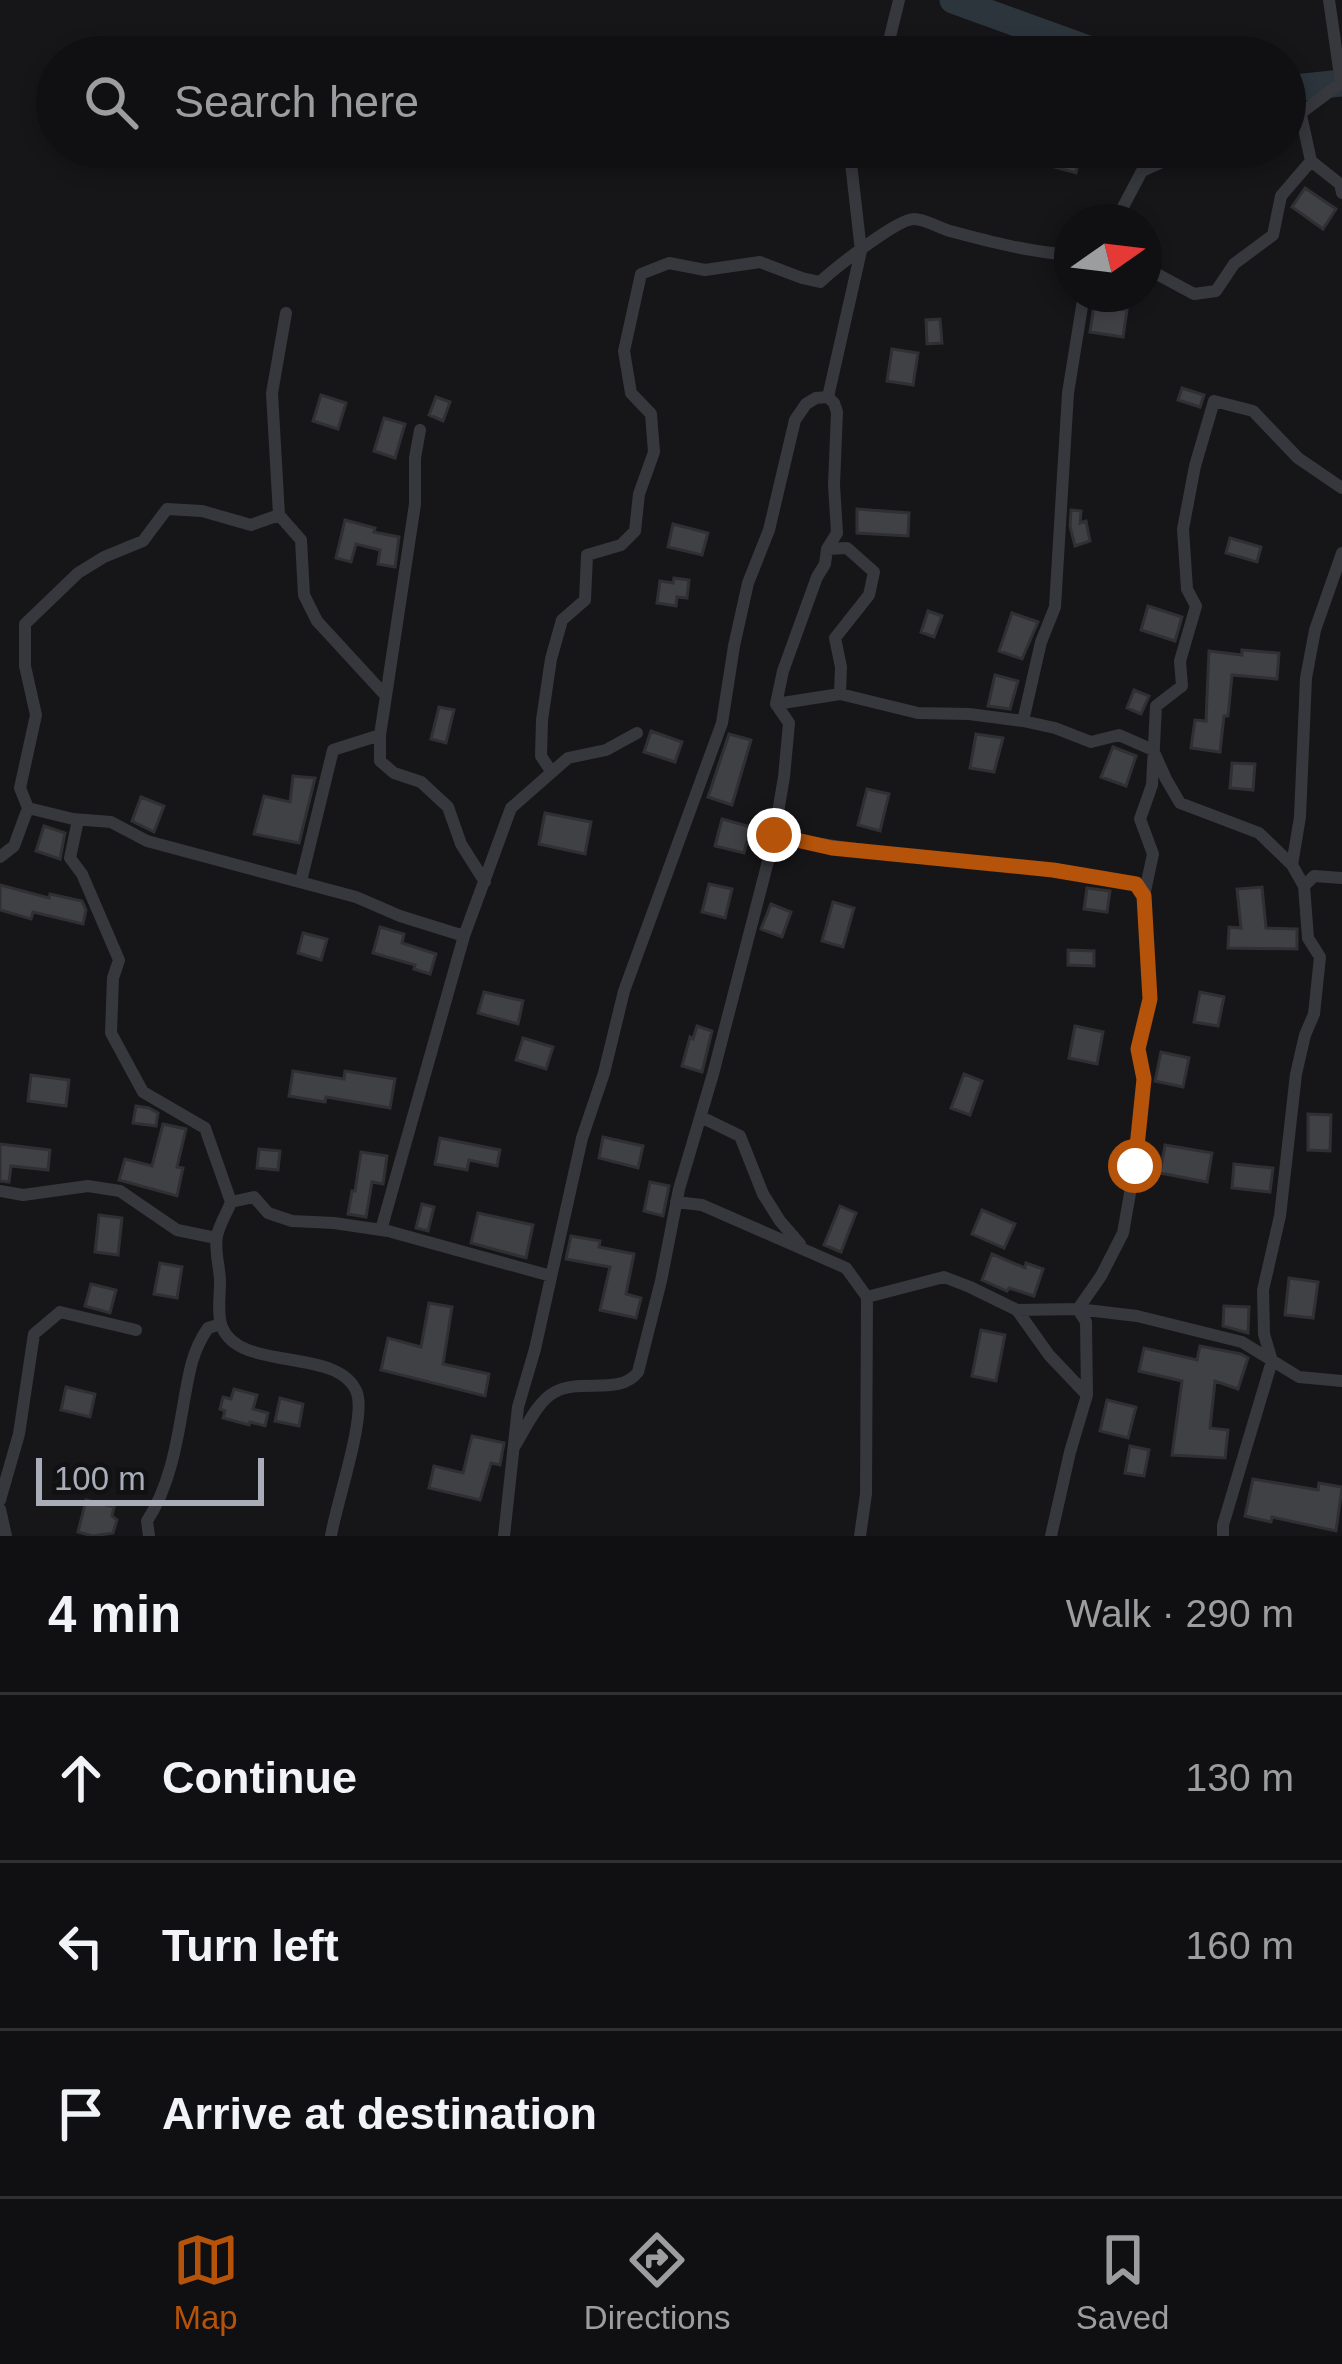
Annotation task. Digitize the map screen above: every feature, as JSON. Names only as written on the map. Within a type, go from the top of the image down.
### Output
[{"type":"street","points":[[890,36],[899,0]]},
{"type":"street","points":[[1306,112],[1341,83],[1328,0]]},
{"type":"street","points":[[1306,138],[1311,161],[1340,184],[1342,193]]},
{"type":"street","points":[[1306,167],[1311,161]]},
{"type":"street","points":[[828,397],[861,251],[851,168]]},
{"type":"street","points":[[1125,204],[1142,171],[1149,168]]},
{"type":"street","points":[[1162,277],[1194,294],[1216,290],[1234,264],[1273,235],[1281,196],[1305,168]]},
{"type":"street","points":[[550,771],[541,756],[542,720],[562,620],[584,600],[587,555],[621,544],[635,531],[639,494],[654,452],[651,414],[631,393],[624,351],[641,274],[669,263],[705,270],[760,262],[820,282],[892,225],[914,219],[1019,249],[1054,253]]},
{"type":"street","points":[[1023,721],[1041,642],[1055,607],[1069,393],[1081,312]]},
{"type":"street","points":[[286,313],[272,393],[279,514],[301,540],[304,595],[317,621],[386,696]]},
{"type":"street","points":[[504,1536],[518,1407],[582,1138],[624,991],[722,723],[748,583],[769,530],[794,420],[806,404],[828,397],[837,412],[837,533],[783,671],[776,704],[788,723],[774,835],[676,1202],[638,1372],[625,1383],[555,1392],[514,1447]]},
{"type":"street","points":[[1078,1309],[1123,1233],[1135,1166],[1144,1079],[1138,1049],[1150,999],[1144,896],[1153,854],[1140,819],[1152,785],[1156,706],[1182,686],[1180,661],[1196,606],[1187,589],[1184,529],[1195,466],[1214,401],[1253,411],[1298,458],[1342,488]]},
{"type":"street","points":[[420,430],[415,504],[380,761],[394,773],[421,782],[448,807],[461,844],[485,883]]},
{"type":"street","points":[[0,857],[14,846],[28,808],[20,788],[36,715],[25,666],[25,624],[78,574],[143,541],[167,509],[202,511],[251,525],[279,514]]},
{"type":"street","points":[[827,549],[847,548],[874,572],[869,595],[835,638],[842,667],[840,694]]},
{"type":"street","points":[[1292,865],[1306,678],[1315,630],[1342,553]]},
{"type":"street","points":[[776,704],[840,694],[918,713],[1023,721],[1091,742],[1119,735],[1153,750],[1180,802],[1259,833],[1292,865],[1304,886],[1308,938],[1320,957],[1314,1014],[1296,1074],[1280,1216],[1263,1290],[1264,1334],[1272,1361],[1223,1536]]},
{"type":"street","points":[[381,1230],[464,937],[511,808],[568,758],[606,750],[637,733]]},
{"type":"street","points":[[301,881],[333,750],[380,735]]},
{"type":"street","points":[[28,808],[111,822],[148,841],[356,897],[464,937]]},
{"type":"street","points":[[78,820],[70,858],[82,874],[118,960],[111,1033],[143,1093],[205,1128],[231,1202],[216,1238],[220,1324],[227,1336],[248,1350],[330,1370],[356,1387],[360,1418],[331,1536]]},
{"type":"street","points":[[774,835],[853,850],[1053,870],[1136,884],[1144,896]]},
{"type":"street","points":[[1304,886],[1315,876],[1342,878]]},
{"type":"street","points":[[700,1117],[740,1136],[763,1194],[805,1250]]},
{"type":"street","points":[[0,1191],[23,1195],[88,1186],[120,1191],[177,1230],[216,1238]]},
{"type":"street","points":[[231,1202],[254,1197],[268,1213],[292,1221],[381,1230],[551,1276]]},
{"type":"street","points":[[676,1202],[702,1205],[846,1268],[867,1297],[866,1494],[860,1536]]},
{"type":"street","points":[[867,1297],[944,1277],[970,1286],[1017,1310],[1048,1354],[1088,1395]]},
{"type":"street","points":[[1051,1536],[1088,1395],[1086,1322],[1078,1309]]},
{"type":"street","points":[[1017,1310],[1078,1309],[1137,1316],[1242,1342],[1299,1377],[1342,1381]]},
{"type":"street","points":[[0,1499],[19,1434],[34,1334],[60,1312],[136,1330]]},
{"type":"street","points":[[149,1536],[147,1521],[166,1482],[194,1348],[208,1328],[220,1324]]},
{"type":"street","points":[[0,1509],[6,1536]]},
{"type":"building","points":[[1305,188],[1336,209],[1323,229],[1292,207]]},
{"type":"building","points":[[1093,312],[1127,312],[1123,337],[1090,332]]},
{"type":"building","points":[[940,319],[942,343],[927,344],[926,320]]},
{"type":"building","points":[[892,349],[918,353],[913,385],[887,381]]},
{"type":"building","points":[[1182,388],[1204,395],[1200,407],[1178,400]]},
{"type":"building","points":[[321,395],[346,403],[338,429],[313,421]]},
{"type":"building","points":[[436,397],[450,402],[443,421],[429,415]]},
{"type":"building","points":[[384,418],[405,424],[395,458],[374,451]]},
{"type":"building","points":[[857,509],[909,513],[908,536],[857,533]]},
{"type":"building","points":[[1071,510],[1081,511],[1080,523],[1086,521],[1090,541],[1075,546]]},
{"type":"building","points":[[345,520],[399,537],[395,567],[378,564],[380,550],[356,544],[351,562],[336,558]]},
{"type":"building","points":[[673,524],[708,533],[702,555],[668,547]]},
{"type":"building","points":[[1230,538],[1261,547],[1257,562],[1226,553]]},
{"type":"building","points":[[674,578],[689,580],[687,598],[677,597],[676,606],[657,603],[660,581],[673,583]]},
{"type":"building","points":[[1148,606],[1182,617],[1175,641],[1141,630]]},
{"type":"building","points":[[928,611],[942,616],[934,637],[921,632]]},
{"type":"building","points":[[1012,613],[1038,622],[1022,659],[999,651]]},
{"type":"building","points":[[1242,650],[1279,653],[1277,679],[1232,675],[1220,752],[1191,748],[1195,720],[1206,721],[1209,651],[1242,655]]},
{"type":"building","points":[[995,675],[1018,681],[1010,709],[988,706]]},
{"type":"building","points":[[1134,690],[1149,696],[1141,714],[1127,708]]},
{"type":"building","points":[[439,707],[454,710],[446,743],[431,739]]},
{"type":"building","points":[[651,731],[682,742],[675,762],[644,752]]},
{"type":"building","points":[[729,734],[751,740],[732,805],[708,797]]},
{"type":"building","points":[[976,734],[1003,738],[994,772],[970,768]]},
{"type":"building","points":[[1113,747],[1136,756],[1126,786],[1101,777]]},
{"type":"building","points":[[1232,763],[1255,764],[1253,790],[1230,788]]},
{"type":"building","points":[[293,776],[315,778],[299,843],[254,834],[264,796],[290,802]]},
{"type":"building","points":[[867,789],[889,794],[880,831],[858,825]]},
{"type":"building","points":[[141,797],[164,806],[154,832],[132,821]]},
{"type":"building","points":[[545,813],[591,822],[585,854],[539,844]]},
{"type":"building","points":[[722,819],[751,827],[744,853],[715,846]]},
{"type":"building","points":[[44,826],[65,833],[60,859],[36,851]]},
{"type":"building","points":[[709,884],[732,889],[725,918],[702,912]]},
{"type":"building","points":[[0,885],[82,901],[86,910],[83,924],[33,912],[31,919],[0,910]]},
{"type":"building","points":[[1262,887],[1266,928],[1297,929],[1297,949],[1228,948],[1229,927],[1241,928],[1237,889]]},
{"type":"building","points":[[1087,888],[1110,891],[1107,912],[1084,909]]},
{"type":"building","points":[[833,902],[854,908],[843,947],[822,941]]},
{"type":"building","points":[[771,904],[791,912],[782,937],[761,929]]},
{"type":"building","points":[[380,927],[404,934],[402,943],[436,954],[430,974],[373,953]]},
{"type":"building","points":[[303,933],[327,939],[321,960],[298,953]]},
{"type":"building","points":[[1068,950],[1094,951],[1094,966],[1068,965]]},
{"type":"building","points":[[484,992],[523,1001],[518,1024],[478,1013]]},
{"type":"building","points":[[1200,992],[1224,997],[1218,1026],[1194,1022]]},
{"type":"building","points":[[697,1026],[712,1031],[702,1072],[682,1066]]},
{"type":"building","points":[[1075,1026],[1103,1032],[1097,1064],[1069,1058]]},
{"type":"building","points":[[523,1038],[553,1047],[546,1069],[516,1060]]},
{"type":"building","points":[[1161,1052],[1189,1058],[1183,1087],[1155,1081]]},
{"type":"building","points":[[293,1071],[344,1079],[345,1071],[395,1079],[390,1108],[289,1096]]},
{"type":"building","points":[[964,1074],[982,1081],[970,1115],[951,1108]]},
{"type":"building","points":[[31,1075],[69,1080],[66,1106],[28,1101]]},
{"type":"building","points":[[136,1106],[158,1113],[156,1126],[133,1123]]},
{"type":"building","points":[[1308,1114],[1331,1115],[1330,1151],[1308,1150]]},
{"type":"building","points":[[163,1124],[186,1129],[177,1167],[183,1168],[177,1196],[119,1180],[125,1159],[152,1166]]},
{"type":"building","points":[[603,1137],[643,1146],[638,1168],[599,1158]]},
{"type":"building","points":[[440,1138],[500,1150],[497,1166],[469,1160],[467,1170],[435,1164]]},
{"type":"building","points":[[0,1144],[50,1150],[48,1170],[11,1166],[9,1182],[0,1181]]},
{"type":"building","points":[[1165,1145],[1212,1153],[1207,1182],[1160,1173]]},
{"type":"building","points":[[259,1149],[280,1151],[278,1170],[257,1168]]},
{"type":"building","points":[[361,1152],[387,1156],[383,1184],[372,1182],[366,1217],[348,1214]]},
{"type":"building","points":[[1234,1164],[1273,1168],[1270,1192],[1232,1188]]},
{"type":"building","points":[[650,1182],[669,1186],[663,1216],[644,1211]]},
{"type":"building","points":[[422,1204],[434,1207],[428,1231],[416,1228]]},
{"type":"building","points":[[840,1206],[856,1213],[841,1252],[824,1245]]},
{"type":"building","points":[[982,1210],[1015,1224],[1004,1248],[972,1234]]},
{"type":"building","points":[[478,1213],[533,1225],[526,1258],[471,1243]]},
{"type":"building","points":[[99,1215],[122,1218],[118,1255],[95,1252]]},
{"type":"building","points":[[571,1236],[634,1254],[626,1294],[641,1298],[636,1318],[600,1310],[610,1267],[566,1259]]},
{"type":"building","points":[[992,1254],[1025,1268],[1026,1263],[1043,1269],[1034,1296],[982,1280]]},
{"type":"building","points":[[160,1263],[182,1267],[177,1298],[154,1294]]},
{"type":"building","points":[[1289,1278],[1318,1282],[1313,1318],[1285,1315]]},
{"type":"building","points":[[91,1284],[116,1290],[110,1313],[85,1306]]},
{"type":"building","points":[[429,1303],[452,1307],[443,1364],[489,1374],[485,1396],[381,1370],[388,1338],[421,1347]]},
{"type":"building","points":[[1224,1306],[1249,1307],[1248,1333],[1223,1326]]},
{"type":"building","points":[[981,1330],[1005,1335],[996,1381],[972,1376]]},
{"type":"building","points":[[1200,1346],[1248,1358],[1238,1389],[1215,1381],[1210,1428],[1228,1430],[1225,1458],[1172,1455],[1182,1381],[1139,1371],[1144,1348],[1197,1360]]},
{"type":"building","points":[[66,1387],[95,1394],[90,1417],[61,1410]]},
{"type":"building","points":[[234,1389],[257,1395],[253,1409],[268,1413],[265,1426],[223,1418],[223,1397],[231,1399]]},
{"type":"building","points":[[280,1398],[303,1404],[299,1426],[275,1421]]},
{"type":"building","points":[[1107,1400],[1136,1407],[1128,1438],[1100,1431]]},
{"type":"building","points":[[472,1436],[504,1443],[500,1465],[491,1463],[480,1500],[429,1488],[434,1466],[463,1473]]},
{"type":"building","points":[[1130,1446],[1149,1450],[1144,1476],[1125,1473]]},
{"type":"building","points":[[1253,1479],[1318,1490],[1319,1483],[1342,1487],[1336,1531],[1245,1516]]},
{"type":"building","points":[[86,1500],[114,1507],[113,1533],[78,1532]]},
{"type":"waterway","points":[[953,0],[1052,36]]},
{"type":"waterway","points":[[1306,87],[1342,83]]},
{"type":"route","points":[[774,835],[832,848],[1053,870],[1136,884],[1144,896],[1150,999],[1138,1049],[1144,1079],[1135,1166]]}]
